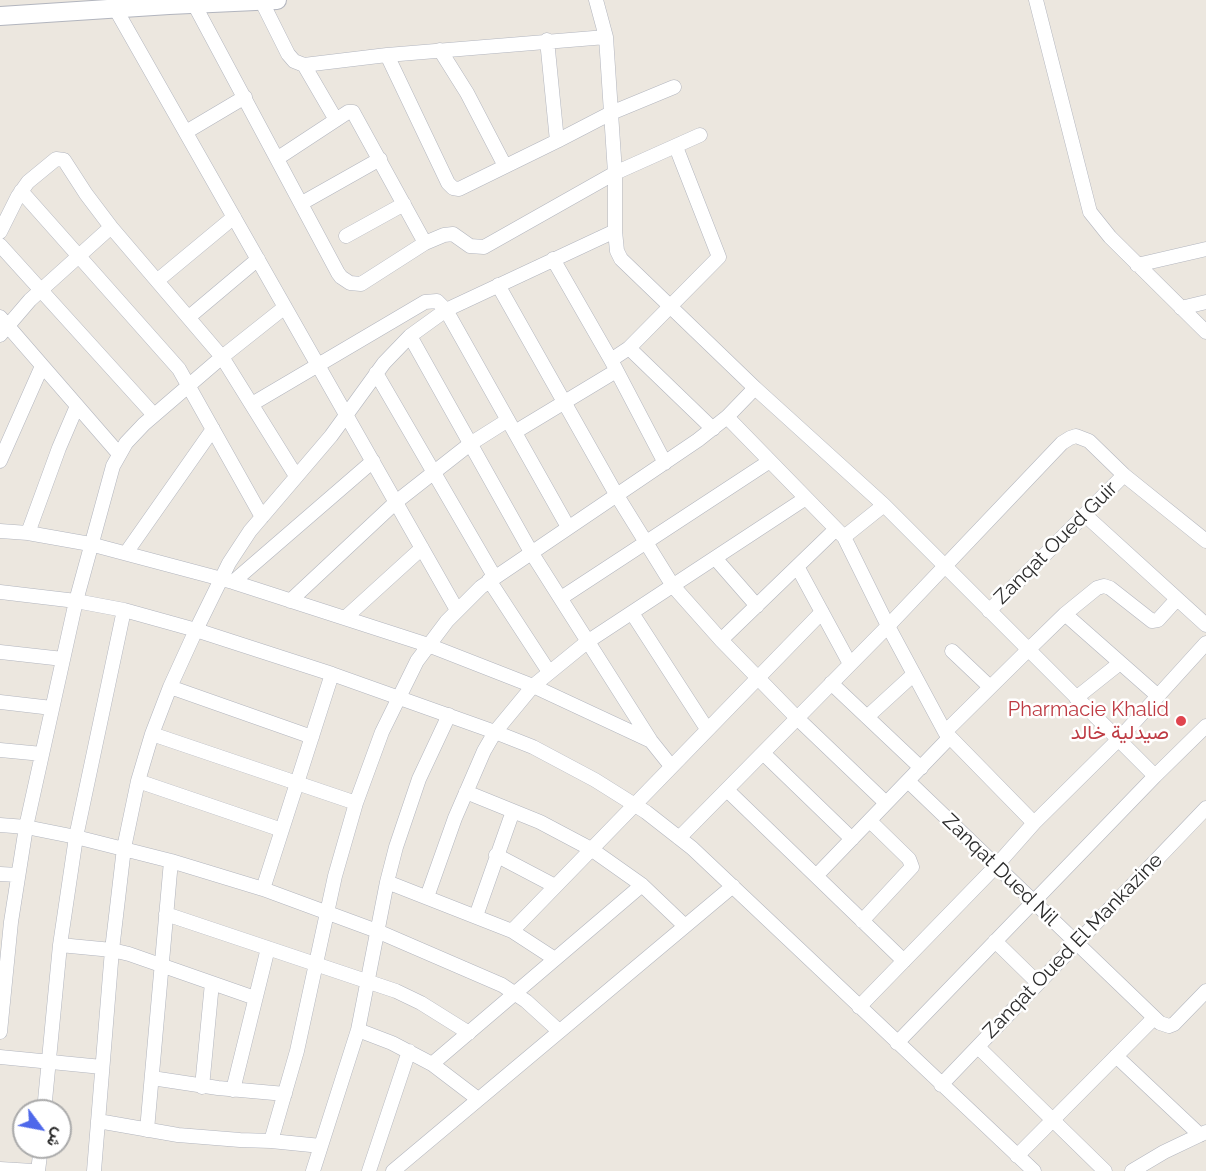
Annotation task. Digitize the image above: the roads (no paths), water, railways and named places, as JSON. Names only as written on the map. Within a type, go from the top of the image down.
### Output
[{"type":"street","points":[[596,0],[606,37],[615,173],[615,231],[617,251],[621,259],[755,388],[884,505],[1155,776]]},
{"type":"street","points":[[1036,0],[1090,212],[1137,265],[1206,332]]},
{"type":"street","points":[[1,15],[95,5],[115,8],[269,1],[288,54],[294,61],[304,65],[547,40],[606,37]]},
{"type":"street","points":[[194,4],[341,278],[350,284],[360,284],[425,243],[444,235],[453,234],[470,246],[484,247],[615,173],[700,135]]},
{"type":"street","points":[[115,8],[457,610]]},
{"type":"street","points":[[547,40],[557,141]]},
{"type":"street","points":[[440,50],[505,166]]},
{"type":"street","points":[[387,55],[448,183],[453,188],[459,189],[611,112],[674,87]]},
{"type":"street","points":[[304,65],[336,120]]},
{"type":"street","points":[[186,132],[245,97]]},
{"type":"street","points":[[278,158],[348,112],[353,112],[425,243]]},
{"type":"street","points":[[290,601],[396,502],[470,444],[564,402],[614,366],[718,257],[676,147]]},
{"type":"street","points":[[0,232],[21,191],[32,177],[56,159],[62,158],[111,227],[222,357],[296,477]]},
{"type":"street","points":[[302,203],[380,159]]},
{"type":"street","points":[[21,191],[175,364],[262,517]]},
{"type":"street","points":[[346,236],[404,204]]},
{"type":"street","points":[[158,280],[234,217]]},
{"type":"street","points":[[111,227],[2,325],[42,366],[119,454]]},
{"type":"street","points":[[94,1171],[112,950],[124,848],[138,782],[152,734],[170,687],[196,630],[226,581],[239,547],[347,415],[392,353],[410,336],[446,310],[615,231]]},
{"type":"street","points":[[0,245],[154,416]]},
{"type":"street","points":[[1137,265],[1206,249]]},
{"type":"street","points":[[189,317],[258,259]]},
{"type":"street","points":[[553,260],[614,366],[665,463]]},
{"type":"street","points":[[498,285],[616,494],[673,586],[721,640],[797,718],[886,803]]},
{"type":"street","points":[[252,404],[425,302],[437,301],[446,310],[568,527]]},
{"type":"street","points":[[1181,308],[1206,302]]},
{"type":"street","points":[[0,1032],[6,922],[76,601],[108,478],[119,454],[134,433],[222,357],[285,307]]},
{"type":"street","points":[[410,336],[531,552],[651,741],[671,766]]},
{"type":"street","points":[[629,348],[713,429]]},
{"type":"street","points":[[0,461],[42,366]]},
{"type":"street","points":[[376,373],[492,578],[549,672]]},
{"type":"street","points":[[271,1141],[317,964],[335,876],[356,803],[368,767],[398,697],[428,645],[457,610],[492,578],[713,429],[755,388]]},
{"type":"street","points":[[27,533],[77,406]]},
{"type":"street","points":[[727,417],[840,533],[947,735],[1034,823]]},
{"type":"street","points":[[126,553],[213,429]]},
{"type":"street","points":[[679,838],[888,626],[1062,443],[1070,438],[1076,436],[1089,441],[1124,475],[1206,541]]},
{"type":"street","points":[[226,581],[373,461]]},
{"type":"street","points":[[561,598],[770,461]]},
{"type":"street","name":"Zanqat Oued Guir","points":[[989,610],[1124,475]]},
{"type":"street","points":[[427,897],[465,792],[484,751],[495,732],[533,686],[587,642],[806,498]]},
{"type":"street","points":[[721,640],[798,568],[840,533],[884,505]]},
{"type":"street","points":[[1085,515],[1206,624]]},
{"type":"street","points":[[0,531],[27,533],[126,553],[345,618],[428,645],[533,686],[651,741]]},
{"type":"street","points":[[345,618],[422,548]]},
{"type":"street","points":[[715,558],[757,606]]},
{"type":"street","points":[[798,568],[850,664]]},
{"type":"street","points":[[816,876],[921,768],[990,687],[1091,591],[1104,586],[1110,588],[1152,621],[1163,616],[1177,599]]},
{"type":"street","points":[[0,592],[76,601],[124,610],[196,630],[449,715],[495,732],[567,764],[633,804],[679,838],[733,886],[1034,1171]]},
{"type":"street","points":[[45,1099],[60,945],[76,837],[124,610]]},
{"type":"street","points":[[512,931],[822,612]]},
{"type":"street","points":[[632,613],[707,729]]},
{"type":"street","points":[[1065,614],[1158,696]]},
{"type":"street","points":[[859,1007],[996,866],[1034,823],[1118,740],[1206,643]]},
{"type":"street","points":[[952,651],[990,687]]},
{"type":"street","points":[[0,652],[63,659]]},
{"type":"street","points":[[1076,698],[1120,663]]},
{"type":"street","points":[[263,889],[332,674]]},
{"type":"street","points":[[867,717],[914,674]]},
{"type":"street","points":[[831,683],[921,768]]},
{"type":"street","points":[[170,687],[312,737]]},
{"type":"street","points":[[0,702],[52,708]]},
{"type":"street","points":[[313,1171],[358,1030],[387,882],[407,813],[449,715]]},
{"type":"street","points":[[897,1043],[1206,726]]},
{"type":"street","points":[[152,734],[356,803]]},
{"type":"street","points":[[0,750],[42,754]]},
{"type":"street","points":[[763,753],[852,839]]},
{"type":"street","name":"Zanqat Dued Nil","points":[[908,781],[1154,1018],[1164,1025],[1174,1024],[1206,992]]},
{"type":"street","points":[[138,782],[282,830]]},
{"type":"street","points":[[727,790],[904,961]]},
{"type":"street","points":[[465,792],[540,822],[591,849],[642,885],[685,926]]},
{"type":"street","name":"Zanqat Oued El Mankazine","points":[[941,1085],[1206,808]]},
{"type":"street","points":[[476,916],[513,812]]},
{"type":"street","points":[[862,921],[912,867],[909,859],[870,821]]},
{"type":"street","points":[[0,825],[26,827],[124,848],[263,889],[327,912],[489,979],[515,993],[559,1031]]},
{"type":"street","points":[[496,855],[555,886]]},
{"type":"street","points":[[147,1130],[171,861]]},
{"type":"street","points":[[0,874],[18,875]]},
{"type":"street","points":[[387,882],[512,931],[555,959]]},
{"type":"street","points":[[432,1064],[642,885]]},
{"type":"street","points":[[393,1171],[733,886]]},
{"type":"street","points":[[166,914],[369,980],[421,1003],[469,1033]]},
{"type":"street","points":[[995,941],[1038,983]]},
{"type":"street","points":[[60,945],[112,950],[255,998]]},
{"type":"street","points":[[233,1090],[268,948]]},
{"type":"street","points":[[202,1087],[212,983]]},
{"type":"street","points":[[1017,1156],[1154,1018]]},
{"type":"street","points":[[358,1030],[409,1051],[432,1064],[478,1099]]},
{"type":"street","points":[[978,1047],[1105,1171]]},
{"type":"street","points":[[369,1171],[409,1051]]},
{"type":"street","points":[[1116,1056],[1203,1134],[1164,1152],[1132,1171]]},
{"type":"street","points":[[0,1057],[102,1067]]},
{"type":"street","points":[[152,1078],[202,1087],[285,1094]]},
{"type":"street","points":[[98,1121],[209,1138],[321,1146]]},
{"type":"street","points":[[0,1169],[33,1171]]},
{"type":"place","name":"Pharmacie Khalid صيدلية خالد","points":[[1181,721]]}]
